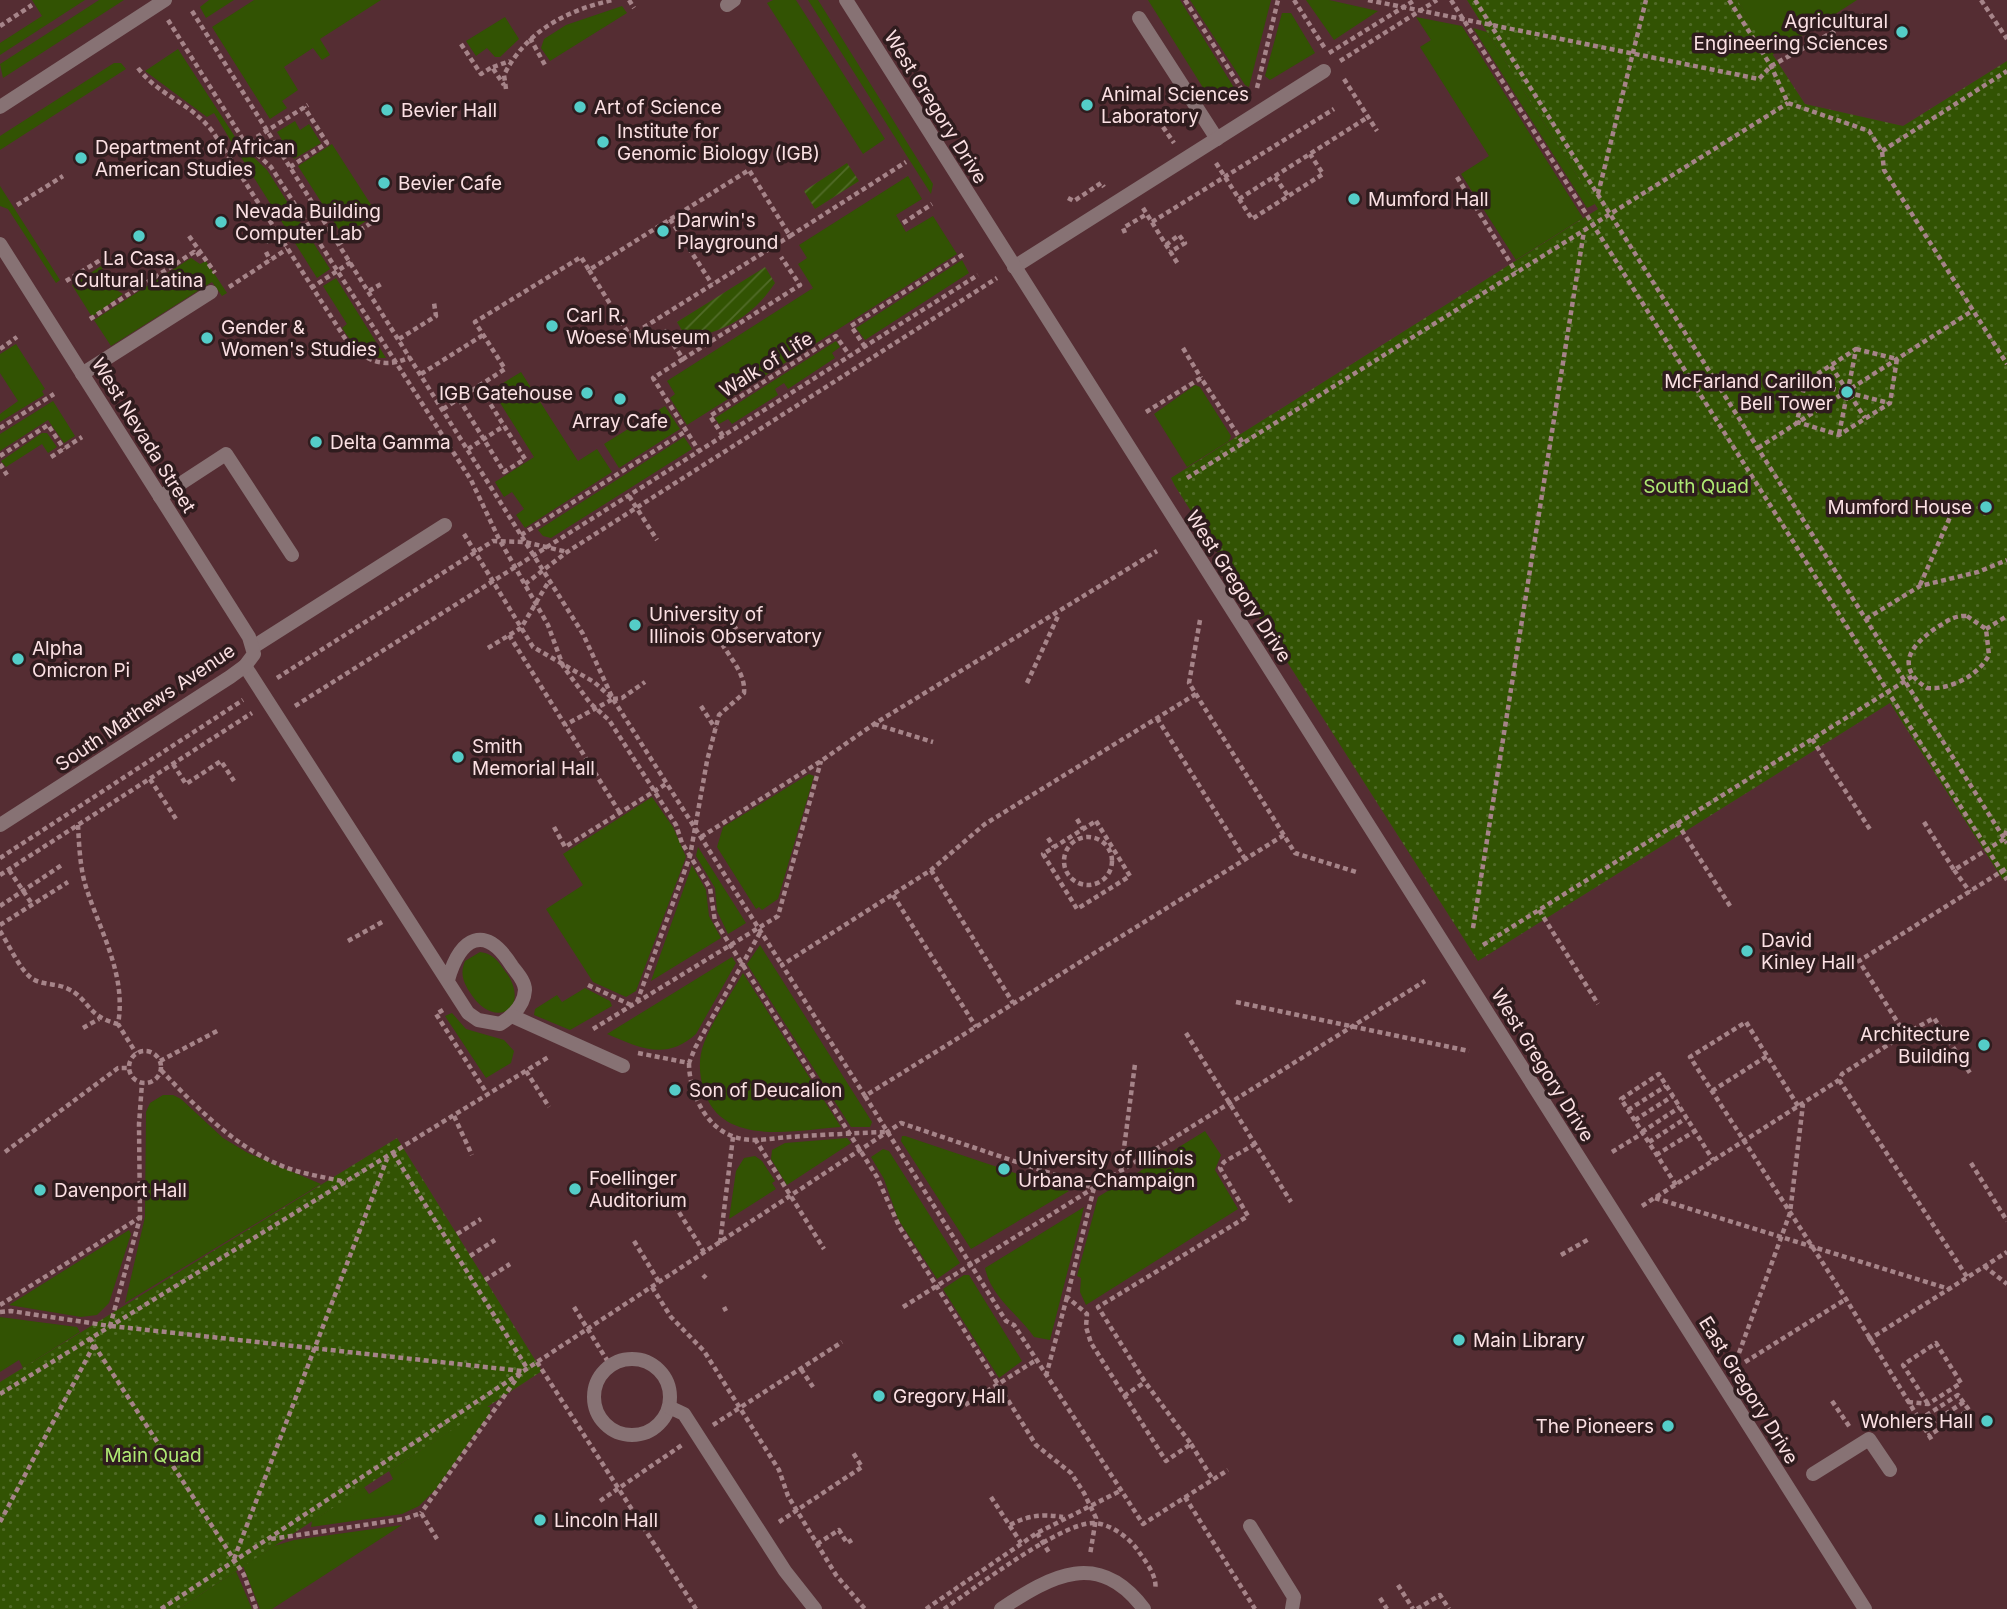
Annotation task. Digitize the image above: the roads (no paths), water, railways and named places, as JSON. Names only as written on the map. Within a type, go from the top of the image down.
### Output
[{"type":"street","points":[[0,107],[165,0]]},
{"type":"street","name":"West Gregory Drive","points":[[846,0],[1601,1192]]},
{"type":"street","points":[[1139,18],[1211,143]]},
{"type":"street","points":[[1014,267],[1329,67]]},
{"type":"street","name":"West Nevada Street","points":[[0,244],[253,647]]},
{"type":"street","points":[[82,374],[211,292]]},
{"type":"street","points":[[160,496],[226,454],[292,555]]},
{"type":"street","name":"South Mathews Avenue","points":[[0,825],[244,666],[254,654],[253,647],[445,525]]},
{"type":"street","points":[[244,666],[468,1013],[478,1020],[500,1024],[521,1006],[524,983],[500,947],[487,940],[472,943],[459,950],[448,980]]},
{"type":"street","points":[[512,1016],[623,1066]]},
{"type":"street","name":"East Gregory Drive","points":[[1601,1192],[1865,1609]]},
{"type":"street","points":[[633,1359],[655,1366],[669,1385],[669,1407],[662,1421],[642,1434],[619,1433],[608,1427],[595,1407],[596,1384],[610,1365],[633,1359]]},
{"type":"street","points":[[669,1407],[684,1414],[761,1535],[815,1609]]},
{"type":"street","points":[[1813,1474],[1869,1439],[1890,1470]]},
{"type":"street","points":[[1250,1526],[1294,1597],[1292,1609]]},
{"type":"street","points":[[1001,1609],[1055,1577],[1086,1573],[1107,1575],[1117,1581],[1144,1609]]},
{"type":"place","name":"Agricultural Engineering Sciences","points":[[1902,32]]},
{"type":"place","name":"Animal Sciences Laboratory","points":[[1087,105]]},
{"type":"place","name":"Art of Science","points":[[580,107]]},
{"type":"place","name":"Bevier Hall","points":[[387,110]]},
{"type":"place","name":"Institute for Genomic Biology (IGB)","points":[[603,142]]},
{"type":"place","name":"Department of African American Studies","points":[[81,158]]},
{"type":"place","name":"Bevier Cafe","points":[[384,183]]},
{"type":"place","name":"Mumford Hall","points":[[1354,199]]},
{"type":"place","name":"Nevada Building Computer Lab","points":[[221,222]]},
{"type":"place","name":"Darwin's Playground","points":[[663,231]]},
{"type":"place","name":"La Casa Cultural Latina","points":[[139,236]]},
{"type":"place","name":"Carl R. Woese Museum","points":[[552,326]]},
{"type":"place","name":"Gender & Women's Studies","points":[[207,338]]},
{"type":"place","name":"McFarland Carillon Bell Tower","points":[[1847,392]]},
{"type":"place","name":"IGB Gatehouse","points":[[587,393]]},
{"type":"place","name":"Array Cafe","points":[[620,399]]},
{"type":"place","name":"Delta Gamma","points":[[316,442]]},
{"type":"place","name":"Mumford House","points":[[1986,507]]},
{"type":"place","name":"University of Illinois Observatory","points":[[635,625]]},
{"type":"place","name":"Alpha Omicron Pi","points":[[18,659]]},
{"type":"place","name":"Smith Memorial Hall","points":[[458,757]]},
{"type":"place","name":"David Kinley Hall","points":[[1747,951]]},
{"type":"place","name":"Architecture Building","points":[[1984,1045]]},
{"type":"place","name":"Son of Deucalion","points":[[675,1090]]},
{"type":"place","name":"University of Illinois Urbana-Champaign","points":[[1004,1169]]},
{"type":"place","name":"Foellinger Auditorium","points":[[575,1189]]},
{"type":"place","name":"Davenport Hall","points":[[40,1190]]},
{"type":"place","name":"Main Library","points":[[1459,1340]]},
{"type":"place","name":"Gregory Hall","points":[[879,1396]]},
{"type":"place","name":"Wohlers Hall","points":[[1987,1421]]},
{"type":"place","name":"The Pioneers","points":[[1668,1426]]},
{"type":"place","name":"Lincoln Hall","points":[[540,1520]]},
{"type":"park label","name":"South Quad","points":[[1696,486]]},
{"type":"park label","name":"Main Quad","points":[[153,1455]]}]
